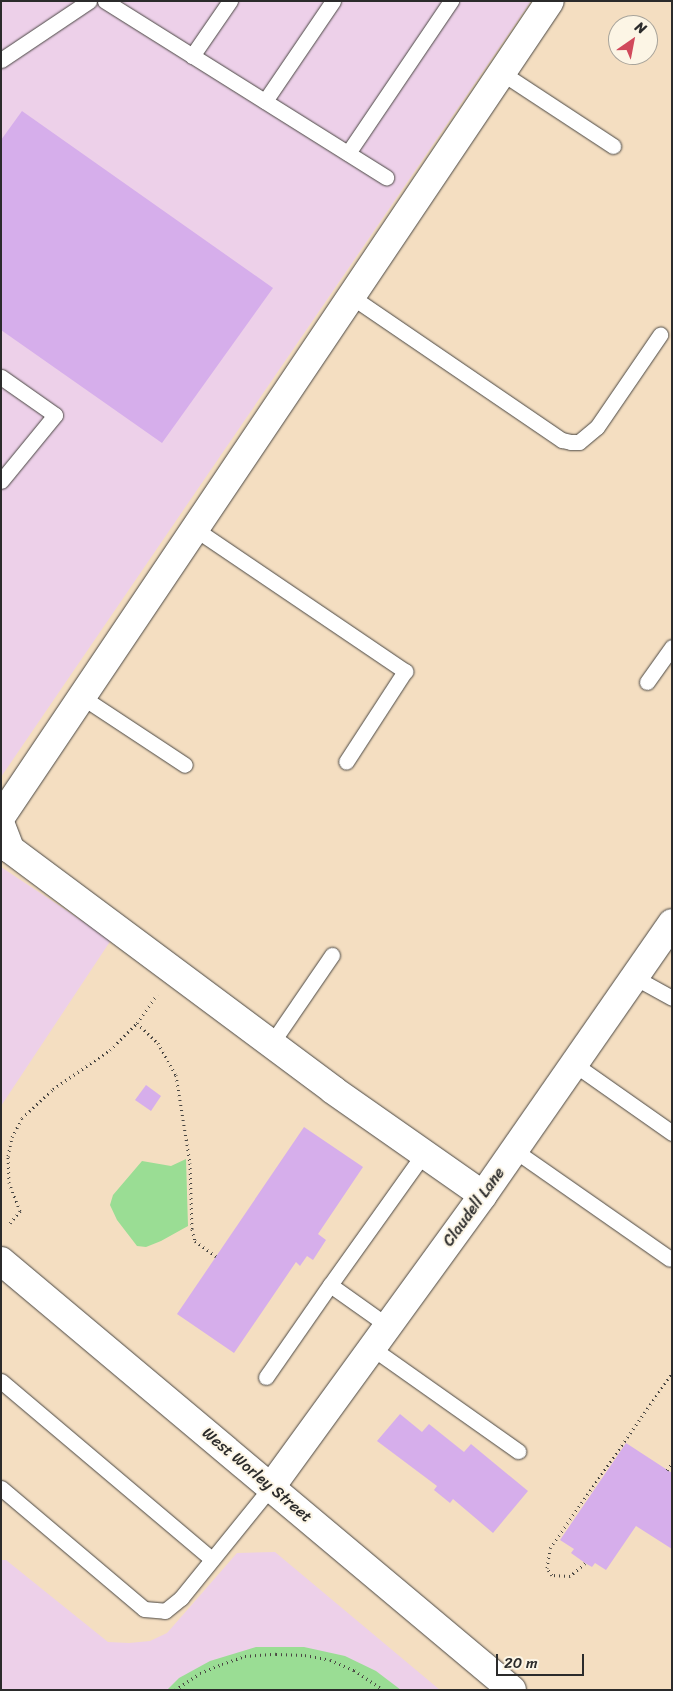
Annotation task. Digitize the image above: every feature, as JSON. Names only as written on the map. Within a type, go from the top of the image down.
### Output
[{"type":"street","points":[[1,818],[550,1]]},
{"type":"street","points":[[1,825],[10,849],[271,1044],[483,1195]]},
{"type":"street","name":"Claudell Lane","points":[[270,1487],[483,1195],[672,922]]},
{"type":"street","name":"West Worley Street","points":[[1,1261],[512,1690]]},
{"type":"lane","points":[[1,60],[89,1]]},
{"type":"lane","points":[[105,1],[386,177]]},
{"type":"lane","points":[[124,13],[134,1]]},
{"type":"lane","points":[[192,56],[230,1]]},
{"type":"lane","points":[[265,101],[333,1]]},
{"type":"lane","points":[[348,153],[451,1]]},
{"type":"lane","points":[[502,73],[613,146]]},
{"type":"lane","points":[[352,296],[571,442],[579,442],[597,426],[660,335]]},
{"type":"lane","points":[[1,377],[55,414],[3,476]]},
{"type":"lane","points":[[195,529],[406,671],[346,762]]},
{"type":"lane","points":[[647,682],[672,647]]},
{"type":"lane","points":[[82,697],[185,764]]},
{"type":"lane","points":[[271,1044],[332,955]]},
{"type":"lane","points":[[634,977],[672,998]]},
{"type":"lane","points":[[574,1064],[672,1133]]},
{"type":"lane","points":[[514,1150],[670,1259]]},
{"type":"lane","points":[[266,1377],[424,1153]]},
{"type":"lane","points":[[330,1285],[388,1326]]},
{"type":"lane","points":[[372,1348],[518,1451]]},
{"type":"lane","points":[[1,1381],[212,1559]]},
{"type":"lane","points":[[1,1488],[144,1609],[165,1611],[181,1598],[270,1487]]},
{"type":"path","points":[[10,1223],[20,1212],[9,1183],[8,1156],[12,1137],[22,1118],[53,1088],[95,1063],[137,1023],[173,971]]},
{"type":"path","points":[[137,1023],[158,1043],[176,1075],[190,1163],[192,1230],[196,1242],[216,1256]]},
{"type":"path","points":[[584,1563],[570,1576],[552,1575],[547,1568],[550,1548],[672,1373]]},
{"type":"path","points":[[667,1470],[672,1463]]},
{"type":"path","points":[[175,1690],[222,1664],[245,1656],[276,1654],[330,1660],[354,1670],[384,1690]]},
{"type":"shaded area","points":[[1,1],[531,1],[1,777]]},
{"type":"shaded area","points":[[1,867],[111,940],[1,1106]]},
{"type":"shaded area","points":[[275,1552],[440,1690],[1,1690],[1,1560],[6,1560],[108,1642],[129,1643],[150,1641],[167,1633],[237,1553]]},
{"type":"green space","points":[[186,1159],[188,1226],[146,1247],[137,1246],[117,1220],[110,1205],[113,1195],[142,1161],[171,1166]]},
{"type":"green space","points":[[256,1647],[304,1647],[345,1656],[376,1671],[401,1690],[167,1690],[179,1678],[210,1661]]},
{"type":"building","points":[[22,111],[273,288],[162,443],[1,330],[1,140]]},
{"type":"building","points":[[146,1085],[161,1096],[151,1111],[135,1100]]},
{"type":"building","points":[[304,1127],[363,1167],[318,1234],[326,1240],[313,1260],[307,1256],[300,1266],[296,1262],[234,1353],[177,1314]]},
{"type":"building","points":[[400,1414],[422,1432],[429,1424],[464,1452],[471,1444],[528,1491],[493,1533],[453,1499],[450,1503],[434,1490],[437,1486],[377,1441]]},
{"type":"building","points":[[626,1443],[672,1473],[672,1549],[636,1526],[606,1570],[595,1563],[592,1567],[571,1553],[574,1549],[560,1540]]}]
